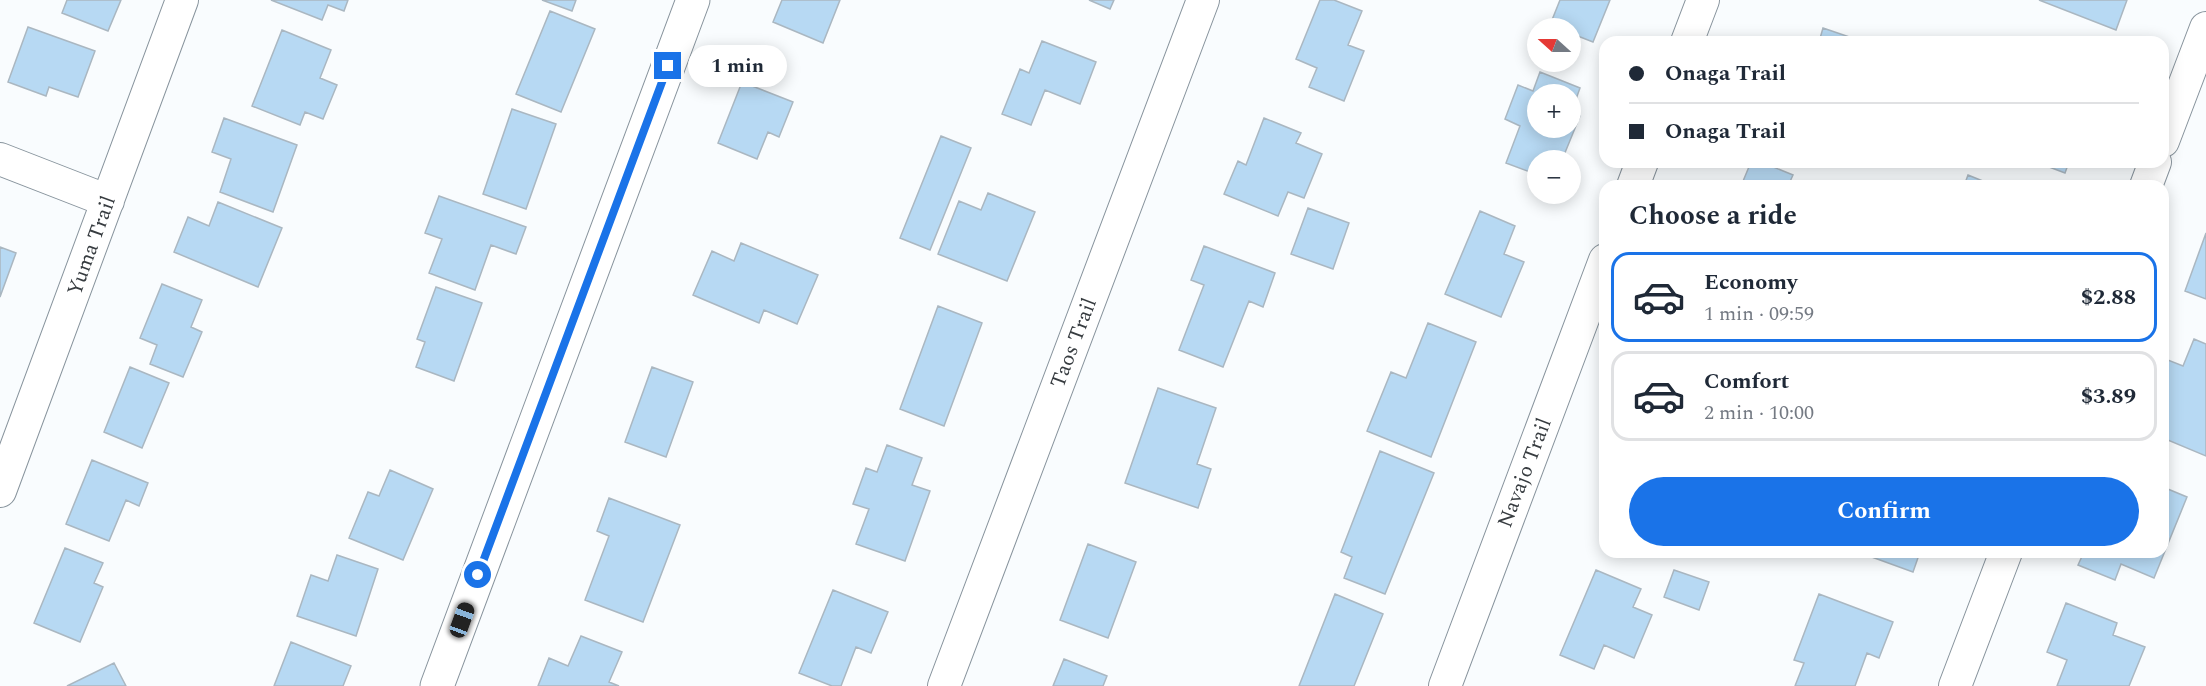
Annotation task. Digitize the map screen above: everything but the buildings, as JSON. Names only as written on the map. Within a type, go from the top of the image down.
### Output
[{"type":"street","name":"Yuma Trail","points":[[0,491],[182,0]]},
{"type":"street","points":[[437,686],[693,0]]},
{"type":"street","name":"Taos Trail","points":[[944,686],[1203,0]]},
{"type":"street","points":[[1689,36],[1703,0]]},
{"type":"street","points":[[2169,125],[2206,28]]},
{"type":"street","points":[[0,159],[108,201]]},
{"type":"street","name":"Navajo Trail","points":[[1445,686],[1599,276]]},
{"type":"street","points":[[1955,686],[2004,558]]},
{"type":"route","points":[[478,575],[668,66]]}]
